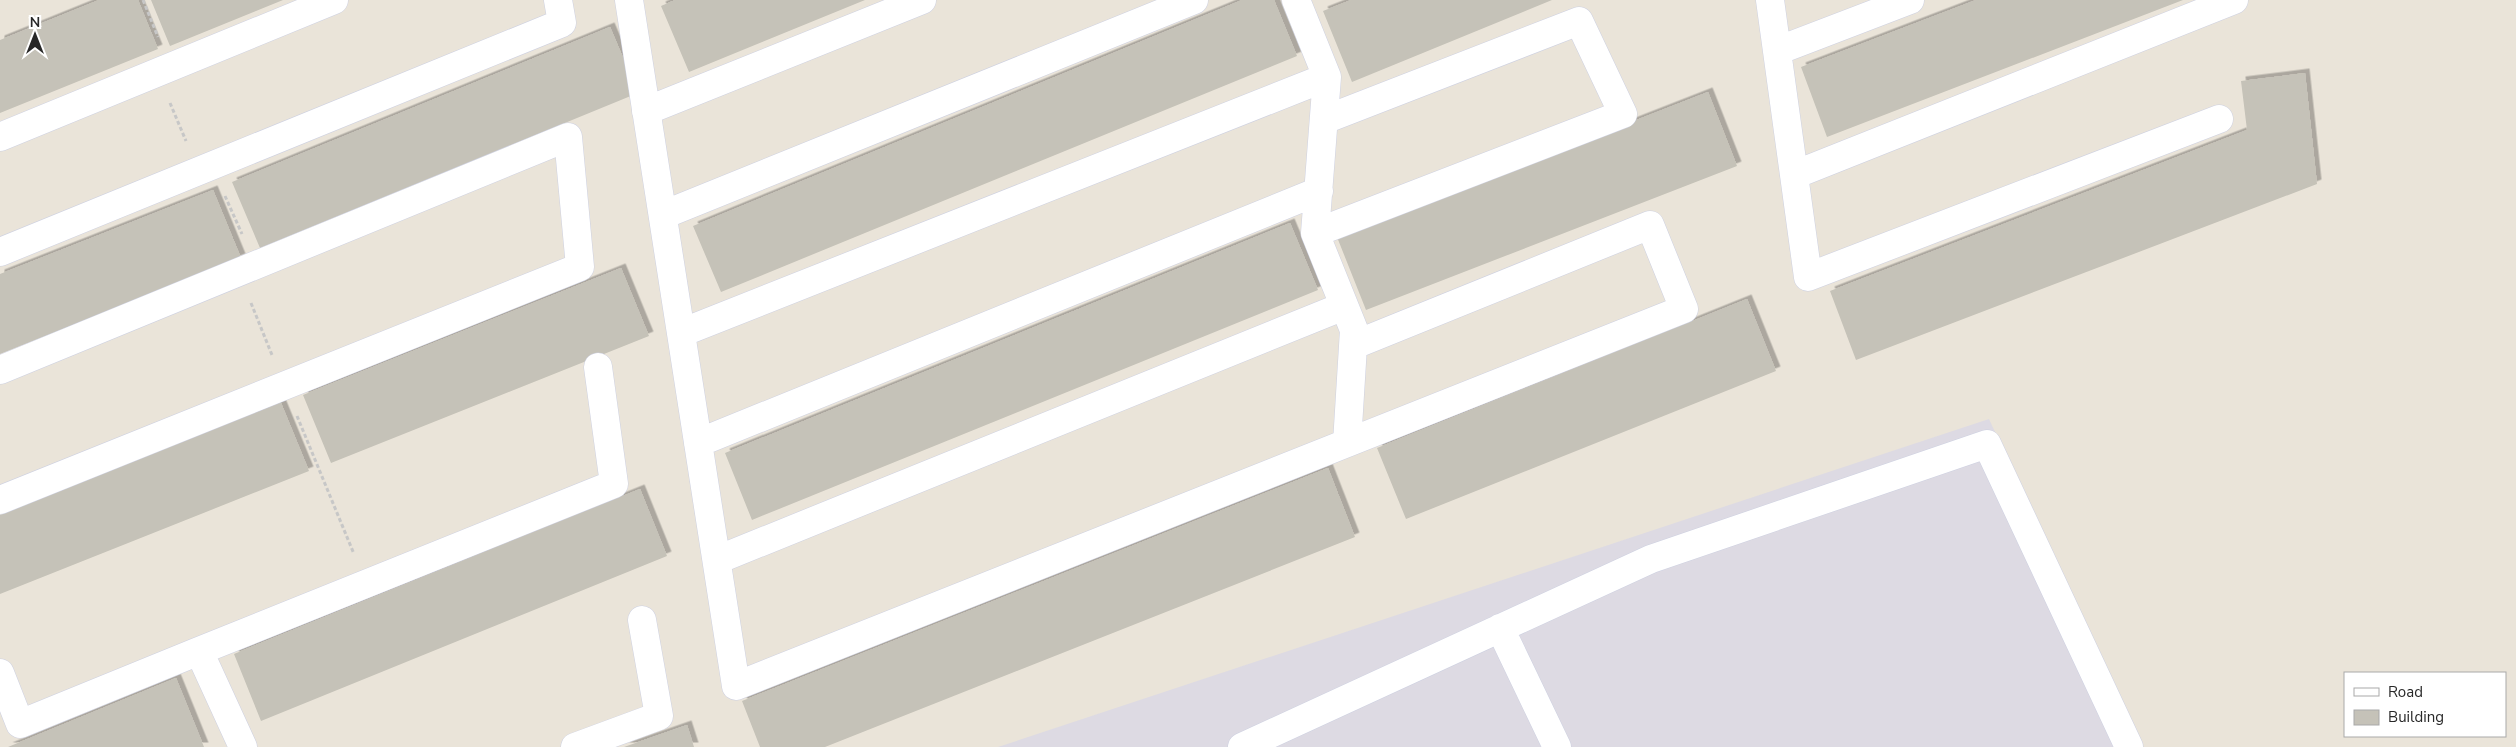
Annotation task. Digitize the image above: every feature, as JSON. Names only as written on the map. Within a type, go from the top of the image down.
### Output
[{"type":"lane","points":[[0,137],[334,0]]},
{"type":"lane","points":[[0,252],[562,23],[558,0]]},
{"type":"lane","points":[[629,0],[736,686],[1684,309],[1650,224],[1354,345]]},
{"type":"lane","points":[[646,111],[922,0]]},
{"type":"lane","points":[[663,215],[1194,0]]},
{"type":"lane","points":[[1770,0],[1808,277],[2219,119]]},
{"type":"lane","points":[[1777,51],[1910,0]]},
{"type":"lane","points":[[1794,175],[2234,0]]},
{"type":"lane","points":[[1299,1],[1327,78],[1315,233],[1354,330],[1347,443]]},
{"type":"lane","points":[[1315,233],[1623,114],[1579,21],[1324,120]]},
{"type":"lane","points":[[681,333],[1327,78]]},
{"type":"lane","points":[[0,370],[568,137],[580,267],[0,500]]},
{"type":"lane","points":[[698,443],[1319,191]]},
{"type":"lane","points":[[717,560],[1344,306]]},
{"type":"lane","points":[[0,673],[10,728],[614,484],[598,367]]},
{"type":"lane","points":[[1242,747],[1651,559],[1987,444],[2129,747]]},
{"type":"lane","points":[[574,747],[659,716],[642,620]]},
{"type":"lane","points":[[1500,628],[1557,747]]},
{"type":"lane","points":[[198,651],[242,747]]},
{"type":"path","points":[[156,73],[205,168],[247,268],[285,386],[366,583]]},
{"type":"shaded area","points":[[1989,419],[2141,747],[998,747]]},
{"type":"building","points":[[99,0],[138,0],[158,49],[0,113],[0,40]]},
{"type":"building","points":[[151,0],[283,0],[170,46]]},
{"type":"building","points":[[675,0],[865,0],[689,72],[661,6]]},
{"type":"building","points":[[1242,0],[1274,0],[1297,56],[721,292],[693,226]]},
{"type":"building","points":[[1351,0],[1552,0],[1352,82],[1323,11]]},
{"type":"building","points":[[1976,0],[2183,0],[1827,137],[1801,67]]},
{"type":"building","points":[[610,27],[638,93],[260,248],[232,182]]},
{"type":"building","points":[[2305,73],[2317,184],[1856,360],[1830,291],[2247,130],[2241,81]]},
{"type":"building","points":[[1708,92],[1737,166],[1366,310],[1337,237]]},
{"type":"building","points":[[213,190],[241,258],[0,354],[0,274]]},
{"type":"building","points":[[1290,223],[1318,290],[752,520],[725,453]]},
{"type":"building","points":[[621,268],[649,336],[331,463],[303,395]]},
{"type":"building","points":[[1747,299],[1776,371],[1406,519],[1377,448]]},
{"type":"building","points":[[281,403],[309,471],[0,594],[0,515]]},
{"type":"building","points":[[1328,468],[1355,537],[825,747],[760,747],[742,701]]},
{"type":"building","points":[[640,489],[667,556],[261,721],[234,654]]},
{"type":"building","points":[[176,678],[204,747],[8,747]]},
{"type":"building","points":[[687,725],[694,747],[624,747]]}]
